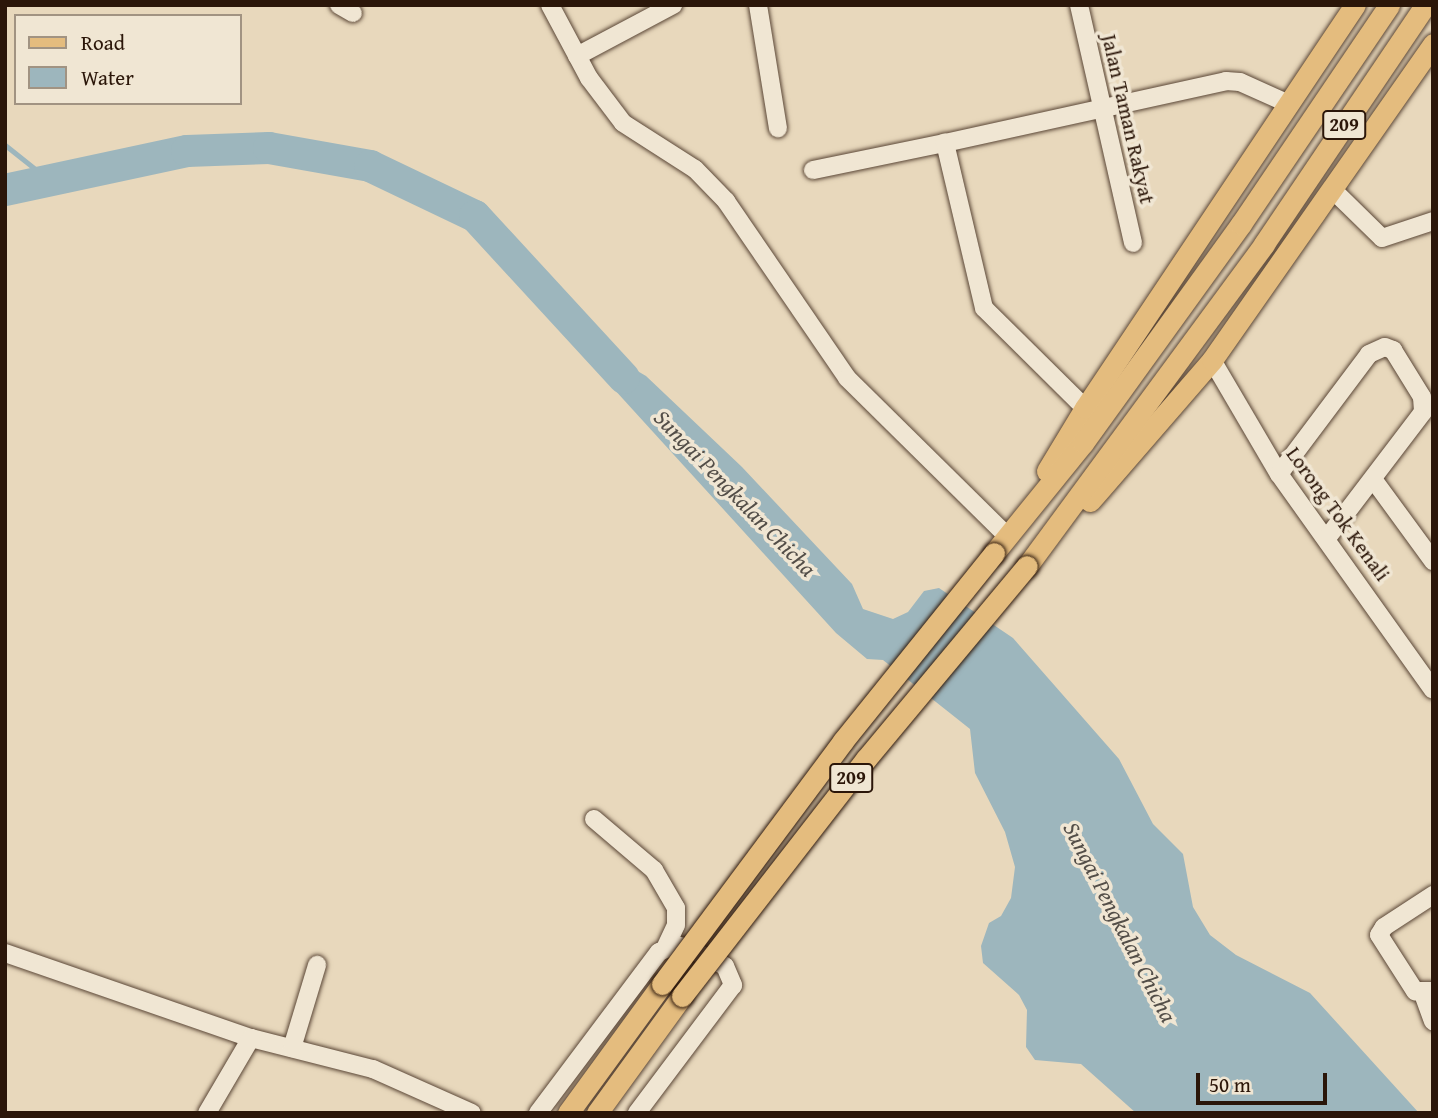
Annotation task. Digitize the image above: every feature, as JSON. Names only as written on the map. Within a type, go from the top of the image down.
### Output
[{"type":"main road","points":[[1013,528],[1085,408],[1355,5]]},
{"type":"main road","name":"209","points":[[568,1113],[842,741],[1083,443],[1241,224],[1389,5]]},
{"type":"main road","name":"209","points":[[597,1113],[682,996],[866,759],[1044,546],[1264,244],[1425,5]]},
{"type":"main road","points":[[1044,546],[1117,474],[1212,360],[1334,191],[1433,44]]},
{"type":"street","points":[[550,5],[577,56],[623,123],[695,169],[726,201],[847,378],[1013,528]]},
{"type":"street","points":[[577,56],[673,5]]},
{"type":"street","points":[[758,5],[778,128]]},
{"type":"street","name":"Jalan Taman Rakyat","points":[[1079,5],[1100,109],[1133,243]]},
{"type":"street","points":[[813,170],[1226,81],[1240,82],[1289,104]]},
{"type":"street","points":[[945,143],[984,308],[1085,408]]},
{"type":"street","points":[[1334,191],[1371,232],[1382,238],[1433,221]]},
{"type":"street","points":[[1279,474],[1376,349],[1385,347],[1399,357],[1424,407],[1327,538]]},
{"type":"street","name":"Lorong Tok Kenali","points":[[1212,360],[1279,474],[1433,690]]},
{"type":"street","points":[[1373,479],[1433,561]]},
{"type":"street","points":[[538,1113],[666,946],[676,925],[676,908],[654,870],[594,818]]},
{"type":"street","points":[[1433,895],[1384,927],[1379,935],[1415,990],[1428,993],[1433,1021]]},
{"type":"street","points":[[637,1113],[733,985],[724,966],[685,947],[666,946]]},
{"type":"street","points":[[5,953],[251,1038],[373,1069],[472,1113]]},
{"type":"street","points":[[292,1048],[317,965]]},
{"type":"street","points":[[206,1113],[251,1038]]},
{"type":"water","points":[[591,344],[646,376],[742,467],[852,584],[863,609],[893,619],[908,612],[924,591],[939,588],[1013,638],[1119,759],[1153,824],[1183,854],[1193,907],[1210,935],[1236,955],[1310,993],[1419,1113],[1136,1113],[1081,1064],[1035,1060],[1026,1047],[1027,1010],[1019,995],[983,963],[981,946],[989,923],[1001,916],[1011,898],[1015,867],[1005,832],[975,773],[970,729],[883,660],[867,659],[836,633],[603,377]]},
{"type":"waterway","points":[[5,145],[49,180]]},
{"type":"waterway","name":"Sungai Pengkalan Chicha","points":[[5,190],[187,151],[269,148],[370,166],[475,216],[624,378]]}]
